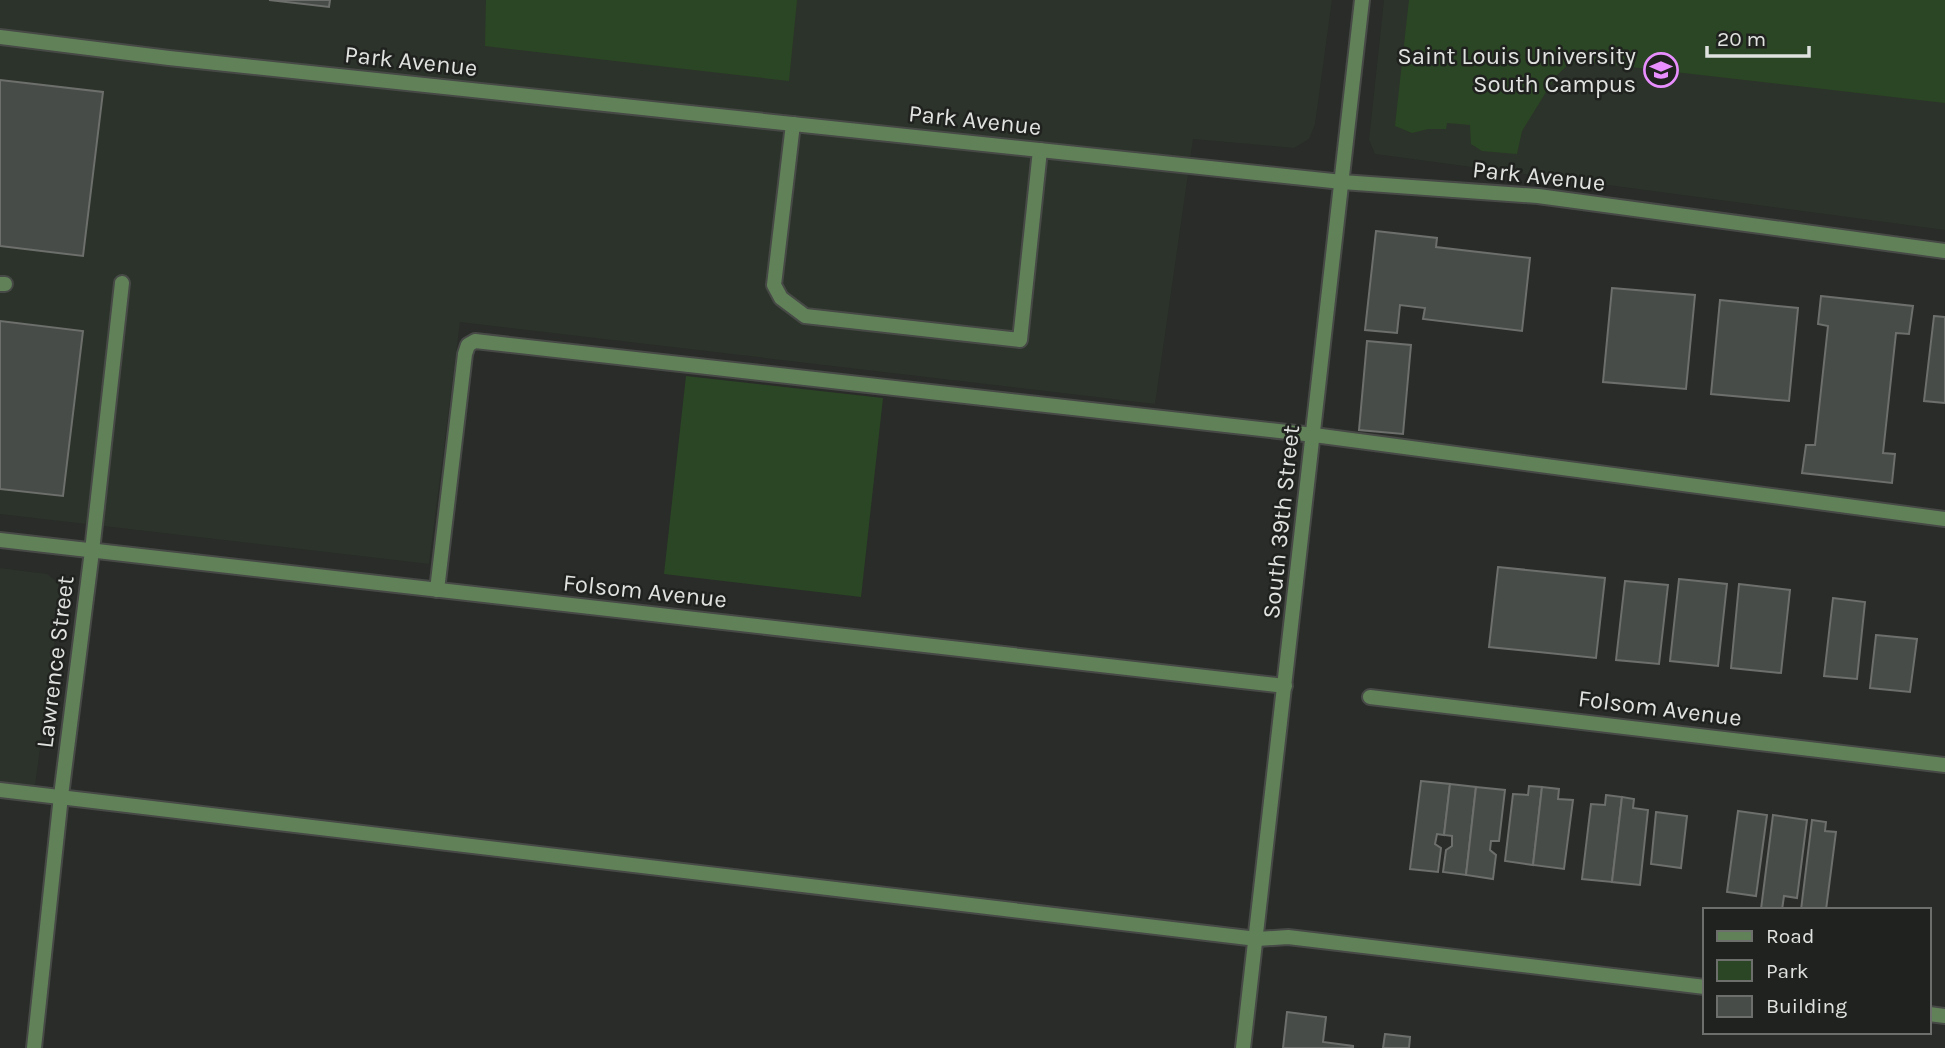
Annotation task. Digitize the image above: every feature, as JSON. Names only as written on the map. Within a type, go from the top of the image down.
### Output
[{"type":"street","name":"South 39th Street","points":[[1243,1048],[1363,0]]},
{"type":"street","name":"Park Avenue","points":[[0,37],[157,57],[1342,182],[1538,196],[1945,251]]},
{"type":"street","points":[[793,124],[774,285],[781,298],[805,316],[1020,340],[1040,150]]},
{"type":"street","name":"Lawrence Street","points":[[34,1048],[122,282]]},
{"type":"street","points":[[437,590],[465,354],[468,345],[475,341],[1314,435],[1945,519]]},
{"type":"street","name":"Folsom Avenue","points":[[0,540],[1285,686]]},
{"type":"street","name":"Folsom Avenue","points":[[1370,697],[1945,765]]},
{"type":"street","points":[[0,790],[1257,939],[1288,937],[1703,987]]},
{"type":"shaded area","points":[[0,0],[1332,0],[1315,124],[1309,139],[1294,148],[1193,139],[1155,404],[460,322],[429,564],[0,514]]},
{"type":"shaded area","name":"Saint Louis University South Campus","points":[[1384,0],[1945,0],[1945,230],[1375,154],[1369,140]]},
{"type":"shaded area","points":[[0,568],[47,574],[58,583],[60,602],[35,786],[0,782]]},
{"type":"green space","points":[[486,0],[797,0],[789,81],[485,46]]},
{"type":"green space","points":[[1409,0],[1945,0],[1945,103],[1587,62],[1570,63],[1556,76],[1522,131],[1517,154],[1482,151],[1471,144],[1470,125],[1447,123],[1446,129],[1428,129],[1412,133],[1395,126]]},
{"type":"green space","points":[[686,376],[883,398],[861,597],[664,574]]},
{"type":"building","points":[[269,0],[330,0],[329,7]]},
{"type":"building","points":[[0,80],[103,92],[83,256],[0,246]]},
{"type":"building","points":[[1376,231],[1437,238],[1436,247],[1530,258],[1522,331],[1423,319],[1425,308],[1400,305],[1397,333],[1365,330]]},
{"type":"building","points":[[1612,288],[1695,295],[1686,389],[1603,382]]},
{"type":"building","points":[[1821,296],[1913,306],[1909,334],[1896,333],[1883,453],[1895,454],[1892,483],[1802,473],[1806,445],[1815,445],[1828,326],[1818,324]]},
{"type":"building","points":[[1720,300],[1798,308],[1789,401],[1711,394]]},
{"type":"building","points":[[1934,316],[1945,317],[1945,403],[1924,401]]},
{"type":"building","points":[[0,321],[83,331],[63,496],[0,489]]},
{"type":"building","points":[[1367,341],[1411,345],[1403,434],[1359,430]]},
{"type":"building","points":[[1498,567],[1605,578],[1596,658],[1489,647]]},
{"type":"building","points":[[1679,579],[1727,584],[1718,666],[1670,661]]},
{"type":"building","points":[[1625,581],[1668,585],[1659,664],[1616,660]]},
{"type":"building","points":[[1739,584],[1790,590],[1781,673],[1731,668]]},
{"type":"building","points":[[1833,598],[1865,602],[1857,679],[1824,676]]},
{"type":"building","points":[[1876,635],[1917,639],[1910,692],[1870,688]]},
{"type":"building","points":[[1421,781],[1450,784],[1444,835],[1437,834],[1435,844],[1441,848],[1438,872],[1410,869]]},
{"type":"building","points":[[1450,784],[1476,787],[1466,875],[1443,872],[1446,850],[1452,846],[1452,836],[1444,835]]},
{"type":"building","points":[[1529,786],[1542,787],[1533,865],[1505,861],[1513,794],[1528,795]]},
{"type":"building","points":[[1476,787],[1505,790],[1499,841],[1491,841],[1490,850],[1496,855],[1493,879],[1466,875]]},
{"type":"building","points":[[1542,787],[1559,789],[1558,799],[1573,800],[1564,869],[1533,865]]},
{"type":"building","points":[[1606,795],[1622,797],[1612,882],[1582,879],[1591,804],[1605,805]]},
{"type":"building","points":[[1622,797],[1634,799],[1633,808],[1648,810],[1640,885],[1612,882]]},
{"type":"building","points":[[1738,811],[1767,815],[1756,896],[1727,892]]},
{"type":"building","points":[[1656,812],[1687,816],[1681,868],[1651,864]]},
{"type":"building","points":[[1773,815],[1807,820],[1797,898],[1784,896],[1782,908],[1761,908]]},
{"type":"building","points":[[1812,820],[1826,822],[1825,831],[1836,832],[1826,908],[1801,908]]},
{"type":"building","points":[[1287,1012],[1326,1017],[1323,1042],[1353,1048],[1283,1048]]},
{"type":"building","points":[[1385,1034],[1410,1037],[1409,1048],[1383,1048]]},
{"type":"place","name":"Saint Louis University South Campus","points":[[1661,70]]}]
